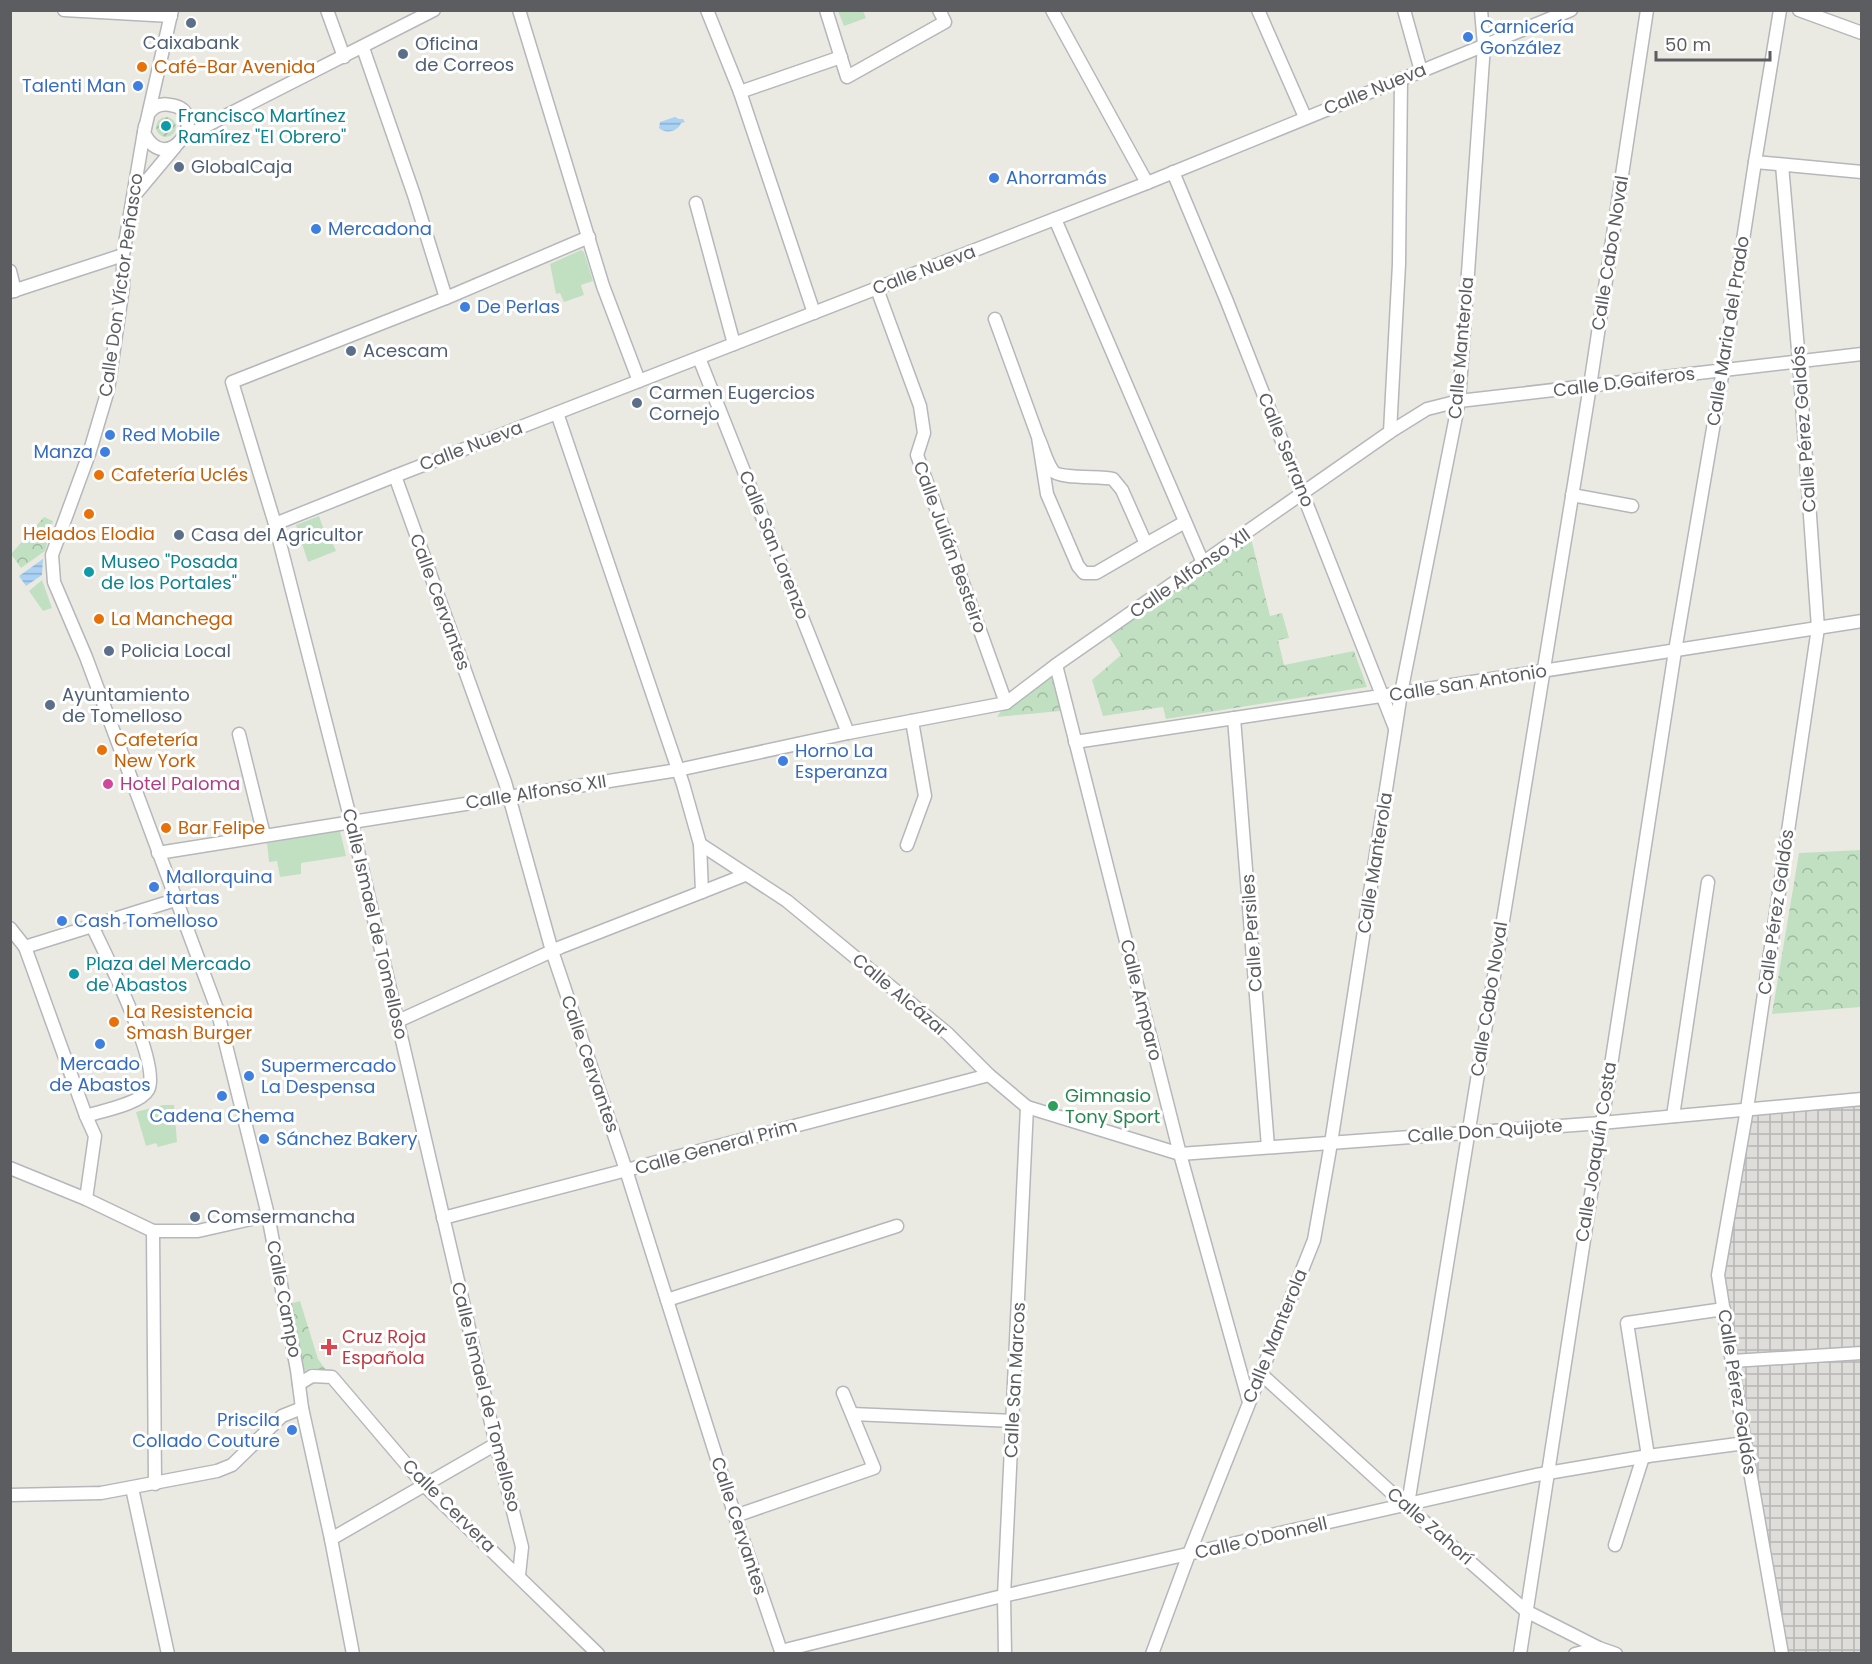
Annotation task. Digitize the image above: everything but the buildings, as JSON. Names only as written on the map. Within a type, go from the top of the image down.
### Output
[{"type":"street","points":[[64,10],[171,13],[144,133],[153,145],[160,148],[175,147]]},
{"type":"street","points":[[327,10],[344,57]]},
{"type":"street","points":[[134,197],[186,136],[435,10]]},
{"type":"street","points":[[519,10],[603,286],[639,381]]},
{"type":"street","points":[[707,10],[740,92],[814,313]]},
{"type":"street","points":[[826,10],[847,77],[945,22],[939,10]]},
{"type":"street","points":[[1052,10],[1147,183]]},
{"type":"street","points":[[1258,10],[1305,117]]},
{"type":"street","points":[[1404,10],[1421,71]]},
{"type":"street","name":"Calle Manterola","points":[[1152,1653],[1314,1240],[1401,693],[1459,401],[1484,45],[1480,10]]},
{"type":"street","name":"Calle Nueva","points":[[275,524],[1147,183],[1571,10]]},
{"type":"street","name":"Calle Cabo Noval","points":[[1406,1504],[1590,386],[1647,10]]},
{"type":"street","name":"Calle Maria del Prado","points":[[1675,651],[1723,370],[1780,10]]},
{"type":"street","points":[[1799,10],[1862,33]]},
{"type":"street","points":[[363,48],[414,195],[446,298],[589,237]]},
{"type":"street","points":[[740,92],[841,57]]},
{"type":"street","points":[[1390,432],[1399,264],[1401,79]]},
{"type":"street","points":[[149,112],[153,108],[167,104],[180,109],[188,122],[186,136]]},
{"type":"street","name":"Calle Don Víctor Peñasco","points":[[67,612],[54,582],[52,555],[89,454],[108,390],[123,287],[123,255],[145,126]]},
{"type":"street","points":[[1755,162],[1862,172]]},
{"type":"street","name":"Calle Pérez Galdós","points":[[1782,165],[1818,628],[1747,1109],[1718,1275],[1782,1653]]},
{"type":"street","name":"Calle Serrano","points":[[1173,172],[1194,219],[1395,730]]},
{"type":"street","points":[[696,203],[734,344]]},
{"type":"street","points":[[1055,219],[1203,563]]},
{"type":"street","points":[[10,271],[13,291],[123,255]]},
{"type":"street","name":"Calle Julián Besteiro","points":[[878,289],[921,406],[924,433],[917,455],[1006,703]]},
{"type":"street","name":"Calle Ismael de Tomelloso","points":[[446,298],[232,382],[275,524],[351,822],[522,1547],[519,1575]]},
{"type":"street","points":[[995,319],[1038,436],[1054,472],[1059,476],[1113,478],[1122,490],[1146,544]]},
{"type":"street","name":"Calle D.Gaiferos","points":[[1459,401],[1862,354]]},
{"type":"street","name":"Calle San Lorenzo","points":[[699,358],[849,733]]},
{"type":"street","name":"Calle Alfonso XII","points":[[158,853],[678,770],[849,733],[1006,703],[1056,665],[1390,432],[1427,409],[1459,401]]},
{"type":"street","points":[[557,413],[678,770],[700,844],[702,892]]},
{"type":"street","points":[[1038,436],[1047,494],[1078,566],[1084,573],[1096,573],[1185,522]]},
{"type":"street","name":"Calle Cervantes","points":[[395,476],[508,796],[552,951],[626,1170],[735,1516],[781,1652]]},
{"type":"street","points":[[1572,495],[1632,506]]},
{"type":"street","name":"Calle Campo","points":[[67,612],[218,1009],[268,1215],[302,1408],[353,1653]]},
{"type":"street","name":"Calle San Antonio","points":[[1075,742],[1862,621]]},
{"type":"street","name":"Calle Joaquín Costa","points":[[1520,1653],[1675,651]]},
{"type":"street","name":"Calle Amparo","points":[[1056,665],[1180,1154],[1249,1402]]},
{"type":"street","name":"Calle Persiles","points":[[1234,718],[1268,1147]]},
{"type":"street","points":[[907,845],[925,796],[912,721]]},
{"type":"street","points":[[239,734],[264,836]]},
{"type":"street","name":"Calle Alcázar","points":[[700,844],[745,876],[787,901],[948,1034],[989,1075],[1027,1107],[1180,1154]]},
{"type":"street","points":[[398,1021],[552,951],[745,876]]},
{"type":"street","points":[[1673,1116],[1708,882]]},
{"type":"street","points":[[25,947],[175,900]]},
{"type":"street","points":[[86,1116],[139,1099],[149,1089],[151,1083],[148,1061],[124,993],[92,926]]},
{"type":"street","points":[[10,928],[25,947],[95,1136],[86,1199]]},
{"type":"street","name":"Calle General Prim","points":[[443,1218],[989,1075]]},
{"type":"street","name":"Calle Don Quijote","points":[[1180,1154],[1601,1123],[1862,1099]]},
{"type":"street","name":"Calle San Marcos","points":[[1005,1653],[1004,1596],[1027,1107]]},
{"type":"street","points":[[10,1168],[86,1199],[153,1232],[198,1231],[268,1215]]},
{"type":"street","points":[[667,1300],[897,1226]]},
{"type":"street","points":[[153,1232],[155,1484]]},
{"type":"street","points":[[1615,1545],[1646,1457],[1627,1323],[1724,1309]]},
{"type":"street","points":[[1732,1361],[1862,1353]]},
{"type":"street","name":"Calle Zahorí","points":[[1261,1374],[1527,1611],[1599,1648],[1616,1653]]},
{"type":"street","name":"Calle Cervera","points":[[299,1384],[312,1376],[332,1377],[424,1485],[598,1653]]},
{"type":"street","points":[[735,1516],[874,1468],[843,1394]]},
{"type":"street","points":[[10,1495],[101,1493],[217,1472],[232,1465],[282,1416],[302,1408]]},
{"type":"street","points":[[852,1414],[1014,1421]]},
{"type":"street","name":"Calle O'Donnell","points":[[781,1652],[1004,1596],[1548,1473],[1745,1443]]},
{"type":"street","points":[[331,1539],[496,1444]]},
{"type":"street","points":[[132,1488],[168,1653]]},
{"type":"street","points":[[1575,1653],[1599,1648]]},
{"type":"shaded area","points":[[1861,1099],[1861,1653],[1783,1653],[1718,1275],[1747,1109]]},
{"type":"green space","points":[[838,11],[863,11],[866,18],[844,26]]},
{"type":"green space","points":[[162,117],[170,117],[176,123],[176,131],[170,137],[162,137],[156,131],[156,123]]},
{"type":"green space","points":[[581,250],[584,252],[593,281],[581,285],[584,295],[564,302],[560,293],[556,294],[550,264]]},
{"type":"green space","points":[[319,516],[325,533],[328,533],[336,551],[308,562],[296,525]]},
{"type":"green space","points":[[44,517],[53,521],[45,551],[21,568],[11,554]]},
{"type":"green space","points":[[1251,538],[1270,616],[1282,613],[1289,638],[1278,640],[1284,665],[1354,651],[1367,687],[1166,719],[1163,707],[1103,716],[1092,680],[1121,655],[1108,635],[1199,571]]},
{"type":"green space","points":[[42,580],[52,608],[43,611],[29,591]]},
{"type":"green space","points":[[1056,665],[1060,711],[997,717],[1006,703]]},
{"type":"green space","points":[[340,831],[346,856],[301,863],[301,874],[280,877],[277,861],[269,862],[267,843]]},
{"type":"green space","points":[[1861,850],[1861,1007],[1772,1014],[1799,853]]},
{"type":"green space","points":[[163,1105],[174,1105],[177,1142],[158,1147],[156,1143],[146,1146],[136,1112]]},
{"type":"green space","points":[[300,1301],[318,1359],[326,1370],[311,1368],[302,1372],[289,1304]]},
{"type":"water","points":[[675,117],[685,122],[671,131],[659,128],[660,122]]},
{"type":"water","points":[[43,559],[42,575],[26,586],[19,576]]},
{"type":"place","name":"Caixabank","points":[[191,23]]},
{"type":"place","name":"Carnicería González","points":[[1468,37]]},
{"type":"place","name":"Oficina de Correos","points":[[403,54]]},
{"type":"place","name":"Café-Bar Avenida","points":[[142,67]]},
{"type":"place","name":"Talenti Man","points":[[138,86]]},
{"type":"place","name":"Francisco Martínez Ramírez \"El Obrero\"","points":[[166,126]]},
{"type":"place","name":"GlobalCaja","points":[[179,167]]},
{"type":"place","name":"Ahorramás","points":[[994,178]]},
{"type":"place","name":"Mercadona","points":[[316,229]]},
{"type":"place","name":"De Perlas","points":[[465,307]]},
{"type":"place","name":"Acescam","points":[[351,351]]},
{"type":"place","name":"Carmen Eugercios Cornejo","points":[[637,403]]},
{"type":"place","name":"Red Mobile","points":[[110,435]]},
{"type":"place","name":"Manza","points":[[105,452]]},
{"type":"place","name":"Cafetería Uclés","points":[[99,475]]},
{"type":"place","name":"Helados Elodia","points":[[89,514]]},
{"type":"place","name":"Casa del Agricultor","points":[[179,535]]},
{"type":"place","name":"Museo \"Posada de los Portales\"","points":[[89,572]]},
{"type":"place","name":"La Manchega","points":[[99,619]]},
{"type":"place","name":"Policia Local","points":[[109,651]]},
{"type":"place","name":"Ayuntamiento de Tomelloso","points":[[50,705]]},
{"type":"place","name":"Cafetería New York","points":[[102,750]]},
{"type":"place","name":"Horno La Esperanza","points":[[783,761]]},
{"type":"place","name":"Hotel Paloma","points":[[108,784]]},
{"type":"place","name":"Bar Felipe","points":[[166,828]]},
{"type":"place","name":"Mallorquina tartas","points":[[154,887]]},
{"type":"place","name":"Cash Tomelloso","points":[[62,921]]},
{"type":"place","name":"Plaza del Mercado de Abastos","points":[[74,974]]},
{"type":"place","name":"La Resistencia Smash Burger","points":[[114,1022]]},
{"type":"place","name":"Mercado de Abastos","points":[[100,1044]]},
{"type":"place","name":"Supermercado La Despensa","points":[[249,1076]]},
{"type":"place","name":"Cadena Chema","points":[[222,1096]]},
{"type":"place","name":"Gimnasio Tony Sport","points":[[1053,1106]]},
{"type":"place","name":"Sánchez Bakery","points":[[264,1139]]},
{"type":"place","name":"Comsermancha","points":[[195,1217]]},
{"type":"place","name":"Cruz Roja Española","points":[[329,1347]]},
{"type":"place","name":"Priscila Collado Couture","points":[[292,1430]]}]
